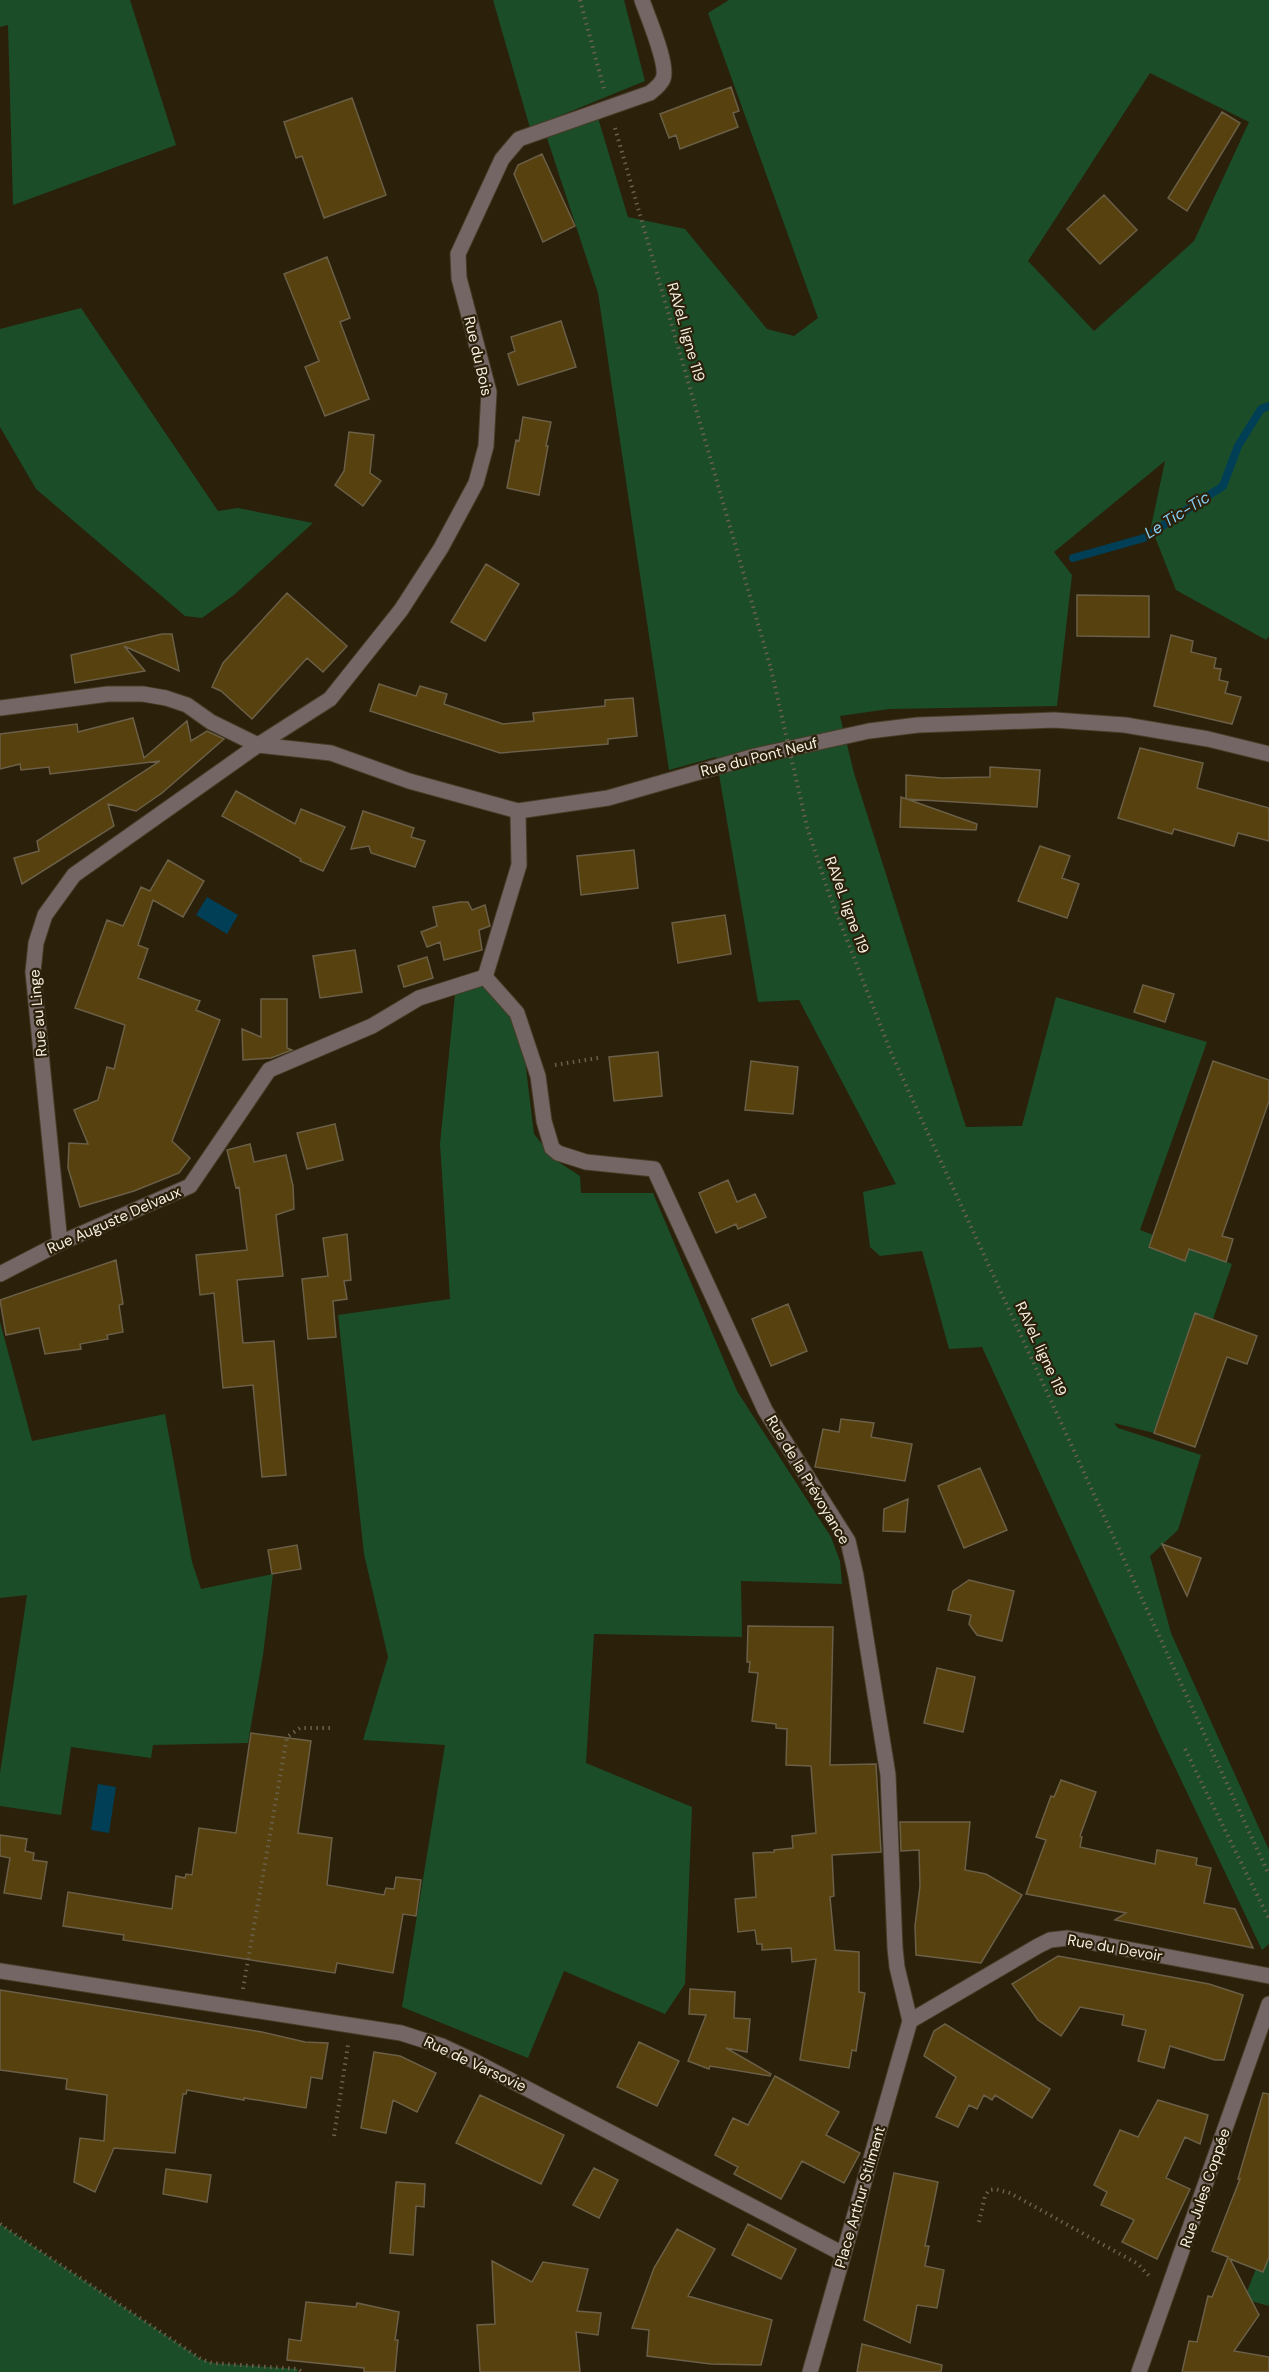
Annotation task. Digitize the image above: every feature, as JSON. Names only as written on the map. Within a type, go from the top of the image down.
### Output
[{"type":"street","name":"Rue du Bois","points":[[258,745],[330,699],[400,610],[441,548],[476,483],[486,446],[489,392],[459,278],[458,254],[502,159],[519,139],[650,93],[664,77],[663,65],[642,0]]},
{"type":"street","name":"Rue du Pont Neuf","points":[[0,708],[108,694],[143,694],[187,705],[211,723],[258,745],[331,753],[409,781],[518,811],[608,798],[766,753],[869,731],[918,725],[1054,720],[1125,725],[1208,739],[1269,754]]},
{"type":"street","name":"Rue au Linge","points":[[60,1243],[33,972],[36,943],[45,915],[74,875],[258,745]]},
{"type":"street","points":[[518,811],[519,865],[485,977],[517,1013],[536,1068]]},
{"type":"street","name":"Rue Auguste Delvaux","points":[[0,1274],[60,1243],[190,1186],[269,1070],[372,1026],[419,998],[485,977]]},
{"type":"street","name":"Rue de la Prévoyance","points":[[536,1068],[543,1121],[552,1148],[558,1153],[586,1162],[654,1169],[765,1410],[848,1541],[856,1576],[888,1775],[897,1967],[910,2021]]},
{"type":"street","name":"Rue du Devoir","points":[[910,2021],[1038,1946],[1058,1938],[1269,1976]]},
{"type":"street","name":"Rue de Varsovie","points":[[0,1971],[401,2033],[452,2050],[843,2254]]},
{"type":"street","name":"Rue Jules Coppée","points":[[1138,2372],[1269,2004]]},
{"type":"street","name":"Place Arthur Stilmant","points":[[810,2372],[910,2021]]},
{"type":"path","name":"RAVeL ligne 119","points":[[580,0],[771,669],[807,827],[828,891],[892,1055],[1215,1753],[1269,1875]]},
{"type":"path","points":[[536,1068],[598,1058]]},
{"type":"path","points":[[240,2008],[287,1737],[300,1728],[330,1728]]},
{"type":"path","points":[[1185,1749],[1269,1919]]},
{"type":"path","points":[[334,2136],[351,2025]]},
{"type":"path","points":[[979,2223],[988,2190],[996,2189],[1010,2193],[1138,2264],[1168,2293]]},
{"type":"path","points":[[0,2224],[201,2359],[212,2363],[298,2369],[302,2372]]},
{"type":"green space","points":[[0,0],[130,0],[176,145],[13,205],[8,25],[0,27]]},
{"type":"green space","points":[[493,0],[624,0],[645,81],[530,128]]},
{"type":"green space","points":[[729,0],[1269,0],[1269,636],[1266,640],[1176,590],[1151,527],[1165,461],[1054,552],[1072,575],[1057,706],[889,709],[840,716],[854,773],[966,1127],[1022,1126],[1056,997],[1207,1042],[1140,1230],[1232,1264],[1213,1319],[1195,1314],[1154,1433],[1114,1423],[1118,1428],[1201,1455],[1178,1530],[1150,1556],[1171,1633],[1269,1850],[1269,1944],[1262,1950],[1162,1740],[982,1347],[949,1349],[922,1251],[880,1256],[870,1247],[863,1192],[896,1184],[799,1000],[758,1002],[716,757],[669,770],[598,293],[547,138],[598,118],[628,217],[685,229],[767,329],[794,336],[818,318],[708,13]],"holes":[[[1150,73],[1249,122],[1194,241],[1094,331],[1028,261]]]},
{"type":"green space","points":[[81,308],[218,511],[238,508],[313,523],[234,595],[202,618],[185,616],[36,489],[0,427],[0,329]]},
{"type":"green space","points":[[484,984],[511,1015],[523,1044],[534,1134],[554,1159],[580,1176],[581,1193],[653,1193],[737,1391],[831,1537],[840,1561],[842,1584],[741,1581],[742,1637],[594,1634],[586,1763],[692,1807],[685,1984],[665,2014],[564,1971],[528,2058],[402,2007],[445,1745],[363,1740],[388,1657],[364,1554],[338,1315],[450,1299],[440,1144],[455,994]]},
{"type":"green space","points":[[0,1322],[32,1441],[165,1414],[192,1562],[201,1589],[273,1574],[263,1655],[248,1743],[153,1745],[151,1758],[71,1747],[61,1815],[0,1806],[0,1773],[27,1595],[0,1598]]},
{"type":"green space","points":[[0,2224],[201,2359],[212,2363],[298,2369],[297,2372],[0,2372]]},
{"type":"green space","points":[[1269,2236],[1269,2306],[1244,2299]]},
{"type":"water","points":[[207,897],[238,915],[227,934],[196,915]]},
{"type":"water","points":[[98,1784],[116,1787],[109,1833],[91,1830]]},
{"type":"building","points":[[731,87],[739,111],[733,113],[738,127],[680,149],[676,135],[669,138],[660,114]]},
{"type":"building","points":[[352,98],[386,195],[324,218],[302,156],[296,158],[284,122]]},
{"type":"building","points":[[1222,112],[1240,123],[1187,211],[1168,198]]},
{"type":"building","points":[[542,154],[575,226],[543,242],[514,174],[518,165]]},
{"type":"building","points":[[1104,195],[1137,230],[1100,264],[1067,229]]},
{"type":"building","points":[[327,257],[350,318],[340,322],[369,399],[325,416],[305,367],[319,361],[284,274]]},
{"type":"building","points":[[561,321],[576,367],[518,385],[508,354],[515,351],[511,337]]},
{"type":"building","points":[[523,417],[551,422],[539,495],[507,488]]},
{"type":"building","points":[[349,432],[374,435],[370,473],[381,481],[363,506],[335,485],[344,471]]},
{"type":"building","points":[[486,564],[519,584],[485,641],[451,622]]},
{"type":"building","points":[[287,593],[347,646],[323,672],[307,658],[252,719],[221,691],[212,687],[223,663]]},
{"type":"building","points":[[1077,595],[1149,596],[1149,637],[1077,636]]},
{"type":"building","points":[[162,634],[172,634],[179,671],[124,646],[145,671],[75,683],[71,655]]},
{"type":"building","points":[[1171,635],[1193,641],[1191,652],[1216,658],[1214,668],[1221,669],[1219,680],[1228,682],[1225,693],[1241,697],[1232,724],[1154,706]]},
{"type":"building","points":[[379,684],[416,696],[420,686],[447,694],[444,704],[503,724],[534,721],[533,713],[605,706],[605,700],[633,698],[637,736],[608,739],[608,744],[500,753],[370,711]]},
{"type":"building","points":[[133,718],[144,758],[187,721],[191,741],[207,731],[224,739],[162,793],[136,811],[108,804],[114,826],[22,884],[14,858],[39,851],[37,841],[160,761],[50,774],[49,767],[21,770],[20,764],[0,769],[0,734],[77,724],[78,732]]},
{"type":"building","points":[[1140,748],[1203,763],[1197,788],[1269,808],[1269,841],[1238,833],[1234,846],[1174,829],[1172,834],[1118,818]]},
{"type":"building","points":[[990,767],[1040,770],[1037,807],[906,799],[906,775],[942,778],[990,777]]},
{"type":"building","points":[[236,791],[295,824],[301,809],[345,827],[323,871],[300,861],[301,859],[222,816]]},
{"type":"building","points":[[901,797],[977,824],[976,830],[900,827]]},
{"type":"building","points":[[363,811],[414,828],[411,837],[425,841],[415,867],[371,853],[369,846],[351,849]]},
{"type":"building","points":[[1040,846],[1070,856],[1062,878],[1079,884],[1067,918],[1018,901]]},
{"type":"building","points":[[634,850],[638,888],[581,895],[577,856]]},
{"type":"building","points":[[168,860],[204,881],[183,917],[153,900],[138,945],[148,949],[138,978],[200,1001],[196,1010],[220,1020],[172,1141],[190,1158],[179,1173],[134,1191],[80,1207],[68,1168],[69,1143],[88,1144],[74,1110],[98,1100],[107,1067],[114,1069],[125,1025],[75,1008],[107,920],[123,926],[141,887],[150,891]]},
{"type":"building","points":[[468,902],[472,910],[485,905],[490,926],[479,930],[482,950],[444,960],[440,942],[427,947],[421,932],[437,926],[433,907]]},
{"type":"building","points":[[725,915],[731,954],[678,963],[672,923]]},
{"type":"building","points":[[355,950],[362,992],[320,998],[313,956]]},
{"type":"building","points":[[427,957],[433,978],[404,987],[398,966]]},
{"type":"building","points":[[1143,985],[1174,994],[1165,1022],[1134,1012]]},
{"type":"building","points":[[261,999],[287,999],[287,1048],[292,1050],[271,1058],[243,1060],[242,1029],[261,1037]]},
{"type":"building","points":[[658,1052],[662,1096],[614,1101],[609,1057]]},
{"type":"building","points":[[751,1061],[798,1067],[793,1114],[745,1110]]},
{"type":"building","points":[[1213,1061],[1269,1080],[1269,1101],[1222,1236],[1233,1239],[1226,1262],[1189,1249],[1185,1261],[1149,1247]]},
{"type":"building","points":[[335,1124],[343,1160],[307,1169],[297,1133]]},
{"type":"building","points":[[250,1144],[254,1162],[286,1155],[293,1186],[294,1209],[276,1215],[283,1276],[237,1280],[243,1343],[274,1341],[286,1475],[262,1477],[253,1385],[223,1388],[214,1293],[200,1295],[196,1255],[247,1250],[239,1187],[236,1188],[227,1150]]},
{"type":"building","points":[[728,1180],[737,1202],[755,1194],[766,1217],[738,1229],[736,1224],[716,1233],[699,1193]]},
{"type":"building","points":[[347,1234],[351,1280],[344,1281],[347,1299],[333,1301],[336,1337],[308,1339],[302,1279],[328,1276],[323,1238]]},
{"type":"building","points":[[116,1260],[123,1304],[119,1305],[123,1332],[107,1335],[108,1339],[80,1344],[81,1349],[45,1354],[39,1328],[6,1335],[0,1300]]},
{"type":"building","points":[[788,1304],[807,1351],[771,1366],[752,1319]]},
{"type":"building","points":[[1195,1313],[1257,1336],[1247,1364],[1227,1357],[1195,1447],[1154,1433]]},
{"type":"building","points":[[841,1419],[874,1423],[871,1437],[912,1444],[905,1481],[815,1467],[823,1429],[839,1432]]},
{"type":"building","points":[[980,1468],[1007,1530],[964,1548],[938,1486]]},
{"type":"building","points":[[908,1499],[905,1532],[883,1531],[884,1509]]},
{"type":"building","points":[[1162,1544],[1201,1558],[1187,1596]]},
{"type":"building","points":[[297,1545],[301,1569],[272,1574],[268,1550]]},
{"type":"building","points":[[969,1580],[1014,1591],[1002,1641],[977,1635],[969,1624],[971,1615],[948,1610],[953,1591]]},
{"type":"building","points":[[748,1626],[833,1627],[830,1765],[876,1764],[881,1852],[832,1855],[834,1896],[830,1897],[835,1950],[859,1952],[859,1992],[865,1993],[856,2051],[852,2050],[849,2068],[800,2060],[816,1959],[792,1962],[791,1948],[762,1950],[762,1944],[757,1944],[755,1930],[738,1932],[735,1899],[756,1897],[753,1853],[793,1848],[792,1836],[816,1833],[811,1766],[786,1765],[787,1729],[776,1728],[776,1724],[752,1721],[758,1673],[749,1672]]},
{"type":"building","points":[[937,1668],[975,1677],[963,1732],[924,1723]]},
{"type":"building","points":[[251,1733],[311,1741],[298,1833],[332,1838],[327,1885],[384,1895],[386,1888],[394,1889],[396,1877],[421,1880],[416,1916],[403,1914],[393,1973],[337,1963],[335,1973],[123,1940],[124,1935],[63,1926],[68,1892],[172,1909],[176,1876],[185,1878],[186,1874],[192,1875],[199,1828],[236,1833]]},
{"type":"building","points":[[1061,1780],[1096,1792],[1080,1836],[1082,1837],[1080,1847],[1155,1864],[1157,1850],[1197,1858],[1196,1865],[1211,1868],[1204,1903],[1235,1909],[1253,1948],[1115,1920],[1126,1913],[1026,1894],[1046,1840],[1036,1837],[1051,1796],[1054,1797]]},
{"type":"building","points":[[900,1822],[970,1822],[965,1870],[986,1874],[1022,1895],[981,1963],[916,1955],[915,1926],[920,1886],[919,1850],[901,1851]]},
{"type":"building","points":[[0,1835],[27,1839],[25,1851],[34,1853],[33,1860],[47,1862],[41,1899],[4,1893],[10,1858],[0,1856]]},
{"type":"building","points":[[1058,1956],[1209,1984],[1243,1995],[1224,2060],[1215,2060],[1170,2046],[1164,2068],[1138,2061],[1146,2030],[1122,2025],[1124,2015],[1080,2007],[1061,2036],[1038,2020],[1012,1984]]},
{"type":"building","points":[[690,1989],[735,1992],[734,2018],[750,2019],[747,2052],[726,2048],[771,2074],[770,2076],[710,2066],[709,2069],[688,2061],[706,2015],[689,2014]]},
{"type":"building","points":[[0,1990],[262,2032],[305,2042],[328,2043],[322,2079],[311,2077],[306,2108],[187,2090],[186,2094],[183,2094],[175,2153],[114,2148],[95,2192],[74,2182],[80,2138],[104,2141],[107,2095],[66,2089],[67,2079],[0,2070]]},
{"type":"building","points":[[945,2024],[1050,2089],[1032,2118],[995,2095],[992,2100],[984,2095],[977,2109],[969,2105],[958,2127],[936,2117],[956,2077],[924,2056],[934,2031]]},
{"type":"building","points":[[639,2042],[679,2061],[657,2106],[617,2087]]},
{"type":"building","points":[[374,2052],[400,2056],[436,2073],[417,2112],[393,2100],[386,2133],[361,2128]]},
{"type":"building","points":[[775,2076],[839,2112],[826,2135],[860,2153],[844,2183],[802,2161],[781,2199],[734,2174],[738,2167],[715,2155],[733,2118],[748,2125]]},
{"type":"building","points":[[1263,2093],[1269,2094],[1269,2257],[1263,2272],[1230,2259],[1259,2315],[1234,2351],[1269,2357],[1269,2372],[1182,2372],[1189,2341],[1197,2342],[1208,2296],[1212,2297],[1228,2257],[1212,2251],[1240,2179],[1238,2179]]},
{"type":"building","points":[[480,2095],[564,2135],[541,2184],[456,2143]]},
{"type":"building","points":[[1158,2100],[1208,2115],[1200,2144],[1185,2137],[1166,2178],[1190,2189],[1157,2259],[1122,2242],[1134,2220],[1101,2205],[1107,2192],[1094,2185],[1120,2130],[1138,2137]]},
{"type":"building","points":[[594,2168],[618,2180],[599,2218],[573,2205]]},
{"type":"building","points":[[166,2169],[211,2175],[207,2202],[163,2194]]},
{"type":"building","points":[[894,2173],[938,2182],[925,2246],[929,2246],[925,2266],[944,2270],[937,2308],[917,2305],[910,2343],[864,2320]]},
{"type":"building","points":[[396,2182],[425,2184],[424,2207],[416,2206],[413,2255],[390,2253]]},
{"type":"building","points":[[748,2224],[796,2249],[781,2279],[732,2255]]},
{"type":"building","points":[[677,2229],[715,2249],[688,2296],[772,2320],[761,2365],[711,2364],[647,2356],[649,2330],[632,2328],[654,2268]]},
{"type":"building","points":[[492,2261],[532,2282],[543,2262],[588,2269],[577,2311],[601,2313],[598,2335],[576,2332],[580,2372],[480,2372],[477,2325],[495,2324]]},
{"type":"building","points":[[306,2302],[356,2307],[357,2303],[399,2312],[395,2340],[398,2340],[395,2372],[364,2372],[364,2368],[287,2360],[289,2339],[301,2341]]},
{"type":"building","points":[[862,2344],[942,2365],[941,2372],[857,2372]]},
{"type":"waterway","name":"Le Tic-Tic","points":[[1073,558],[1144,538],[1223,486],[1238,446],[1261,409],[1269,406]]}]
